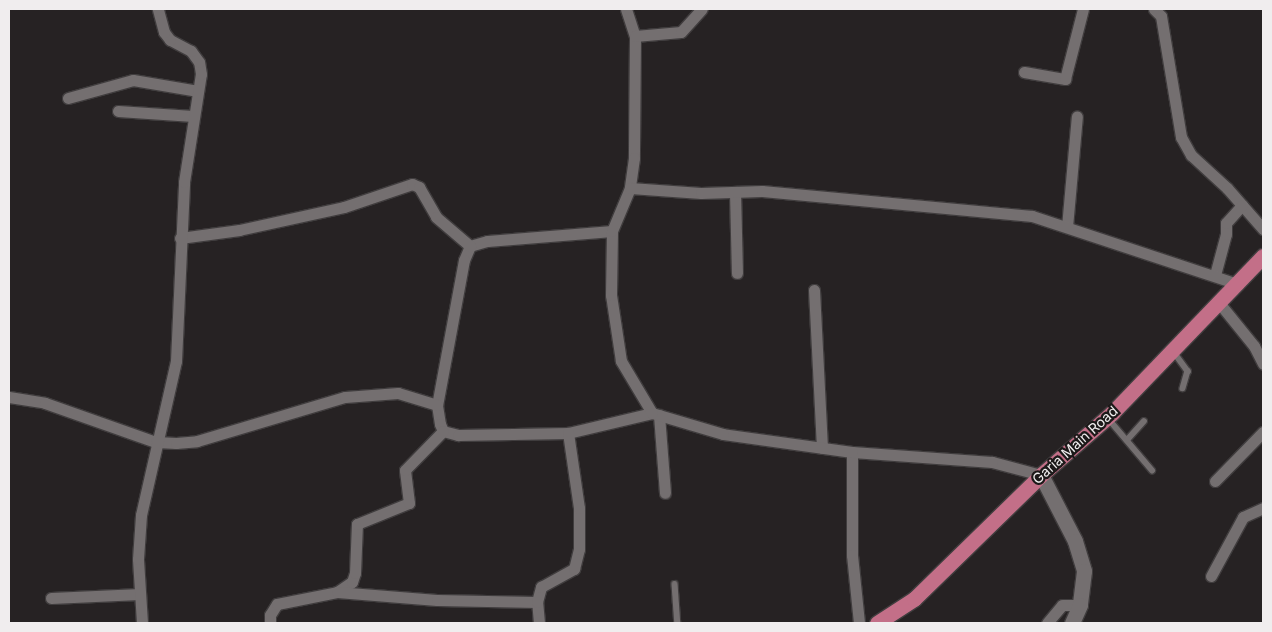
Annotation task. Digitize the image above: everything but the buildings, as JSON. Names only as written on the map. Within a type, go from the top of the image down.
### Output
[{"type":"main road","name":"Garia Main Road","points":[[877,623],[914,599],[952,564],[1041,475],[1107,417],[1174,352],[1263,256]]},
{"type":"main road","points":[[1041,475],[1075,541],[1084,571],[1080,605],[1072,623]]},
{"type":"street","points":[[142,623],[140,594],[141,515],[176,360],[180,238],[193,116],[198,91],[199,62],[192,51],[170,40],[164,32],[158,9]]},
{"type":"street","points":[[626,9],[635,36],[634,158],[630,188],[612,231],[611,295],[616,343],[621,361],[655,414],[665,493]]},
{"type":"street","points":[[635,36],[681,32],[702,9]]},
{"type":"street","points":[[1024,72],[1065,79],[1083,9]]},
{"type":"street","points":[[1154,9],[1161,16],[1181,137],[1190,156],[1242,205],[1263,229]]},
{"type":"street","points":[[68,98],[133,80],[198,91]]},
{"type":"street","points":[[118,112],[193,116]]},
{"type":"street","points":[[1067,227],[1077,116]]},
{"type":"street","points":[[180,238],[239,230],[344,207],[412,184],[419,187],[436,217],[470,246]]},
{"type":"street","points":[[630,188],[735,192],[762,191],[1005,212],[1067,227],[1238,284]]},
{"type":"street","points":[[735,192],[737,273]]},
{"type":"street","points":[[1215,275],[1226,234],[1226,223],[1242,205]]},
{"type":"street","points":[[443,431],[437,405],[464,260],[470,246],[486,240],[612,231]]},
{"type":"street","points":[[814,290],[822,448]]},
{"type":"street","points":[[1220,304],[1263,364]]},
{"type":"street","points":[[9,397],[45,403],[156,442],[197,441],[345,397],[398,393],[437,405]]},
{"type":"street","points":[[443,431],[458,436],[568,433],[655,414],[723,434],[852,452],[992,462],[1041,475]]},
{"type":"street","points":[[337,592],[352,582],[355,572],[357,524],[409,503],[405,470],[443,431]]},
{"type":"street","points":[[1215,481],[1263,432]]},
{"type":"street","points":[[539,623],[537,602],[541,587],[546,581],[574,569],[577,562],[578,508],[568,433]]},
{"type":"street","points":[[852,452],[852,555],[858,623]]},
{"type":"street","points":[[1211,576],[1243,517],[1263,508]]},
{"type":"street","points":[[270,623],[270,615],[277,604],[337,592],[437,600],[537,602]]},
{"type":"street","points":[[51,598],[140,594]]},
{"type":"street","points":[[1047,623],[1062,605],[1080,605]]},
{"type":"lane","points":[[1174,352],[1188,371],[1183,388]]},
{"type":"lane","points":[[1107,417],[1152,470]]},
{"type":"lane","points":[[1127,440],[1144,421]]},
{"type":"lane","points":[[675,584],[678,623]]}]
